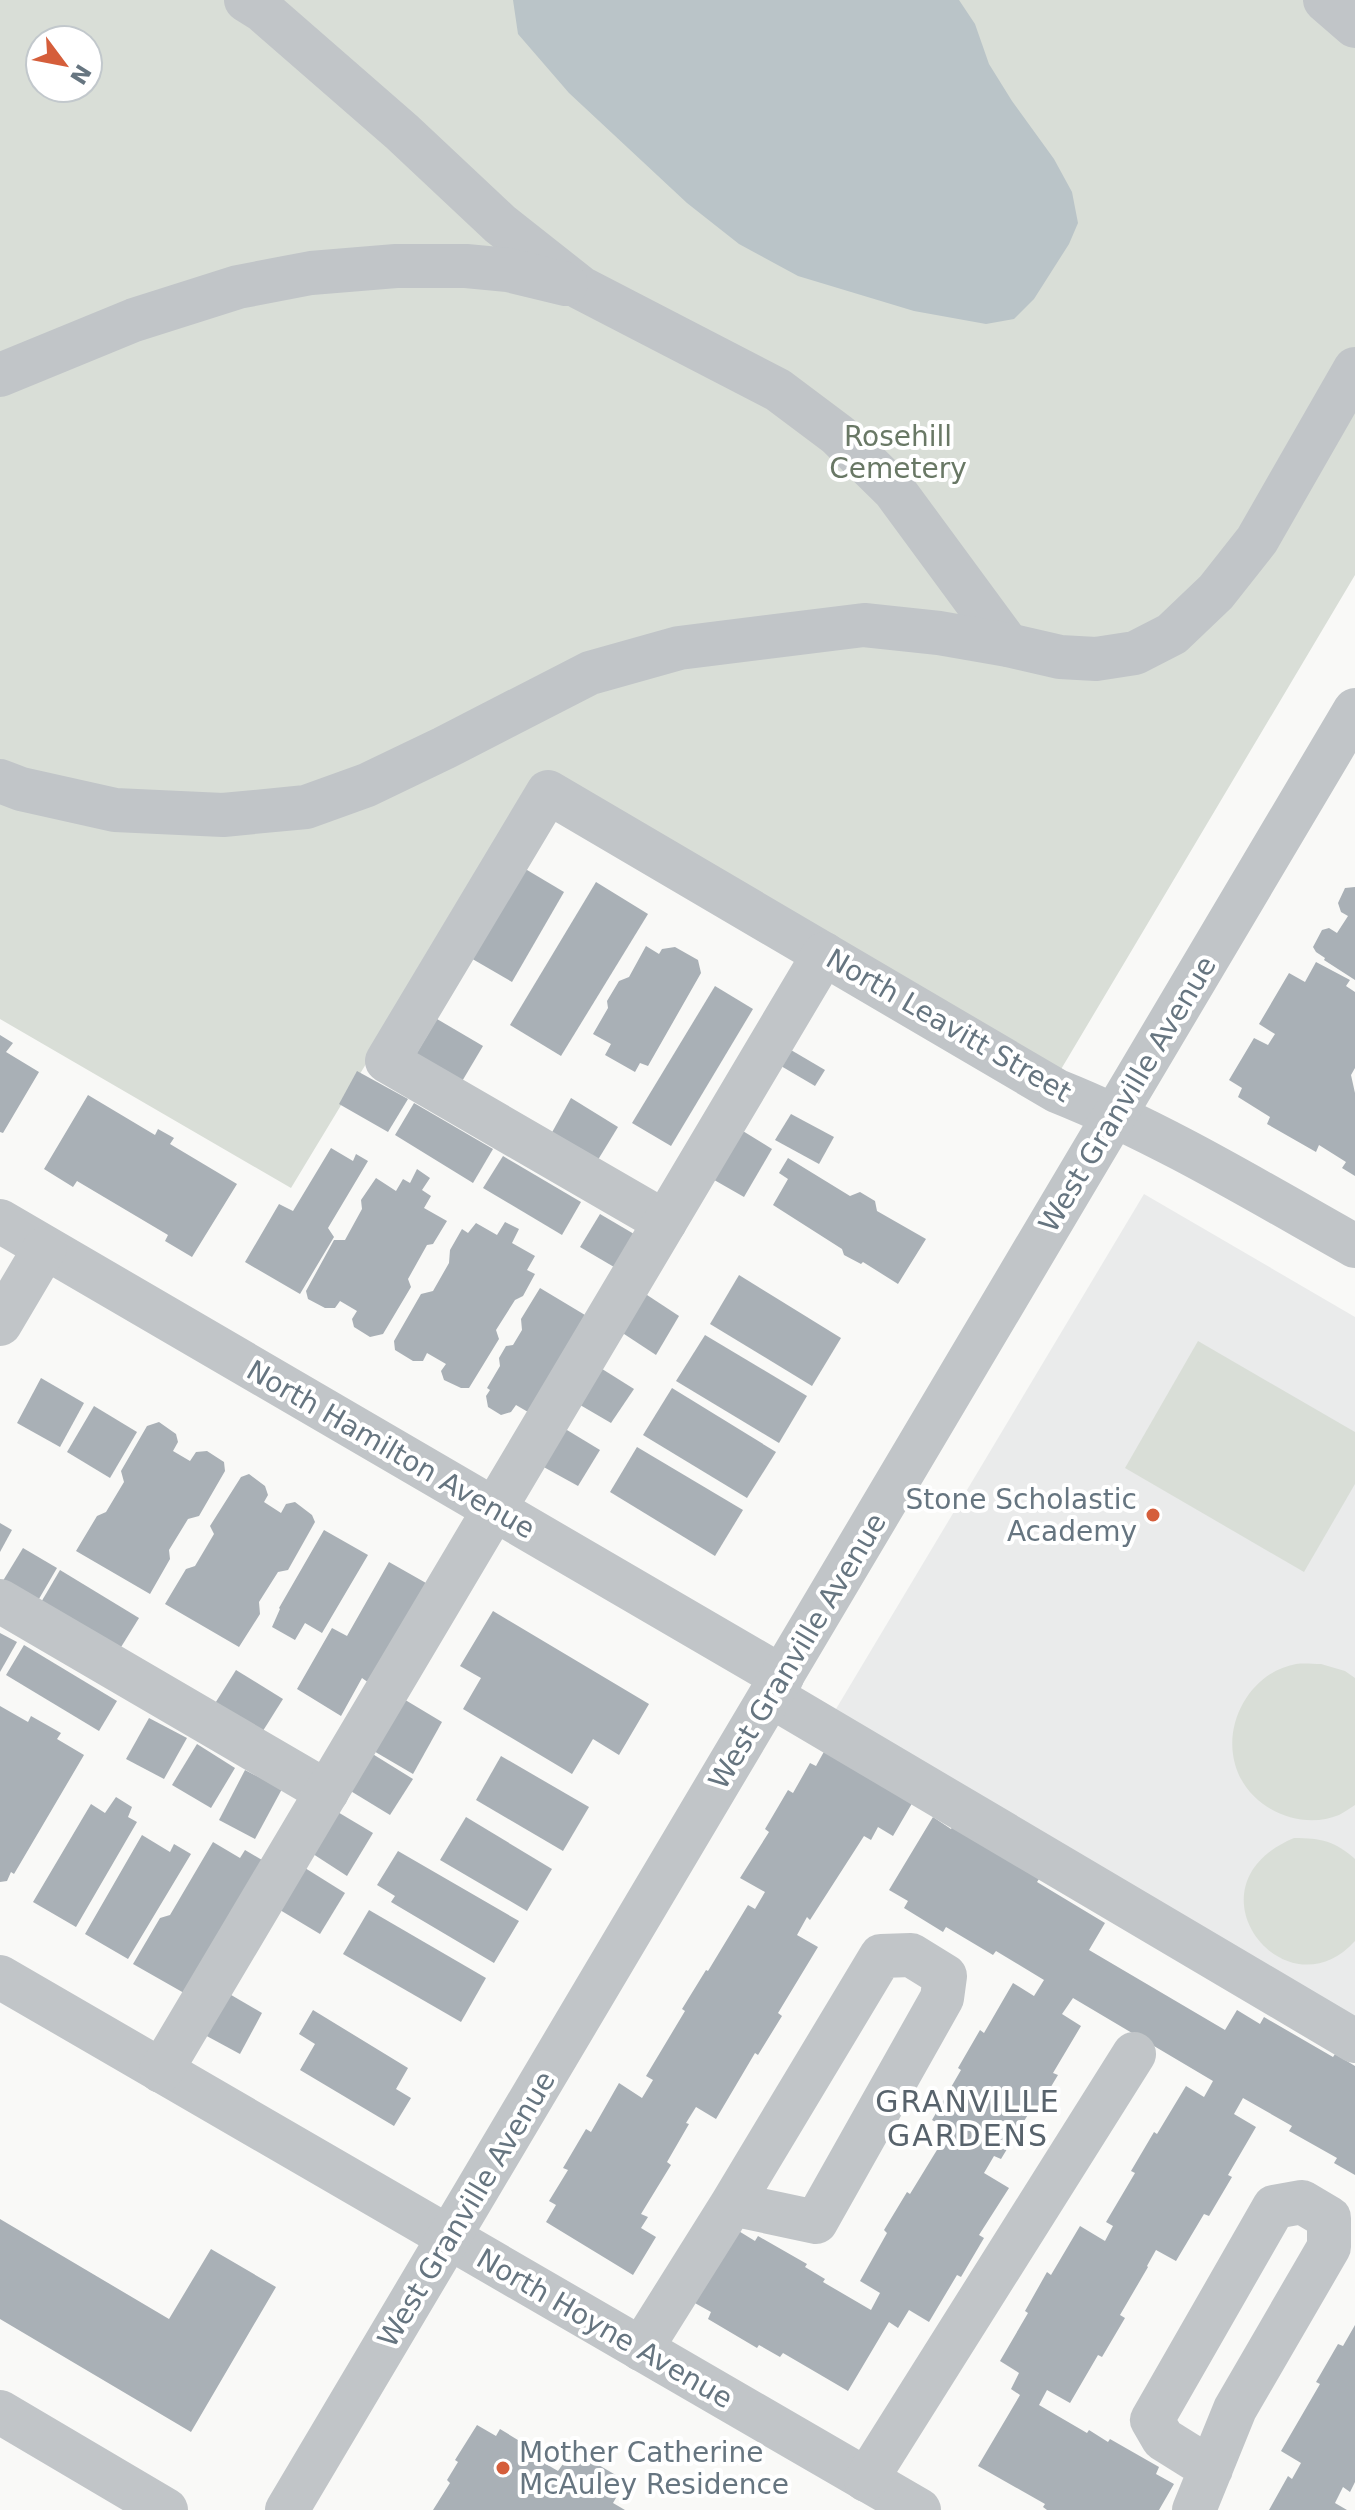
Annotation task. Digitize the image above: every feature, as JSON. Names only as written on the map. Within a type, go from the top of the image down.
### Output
[{"type":"street","points":[[246,0],[262,10],[402,132],[500,224],[581,288],[778,390],[838,435],[894,490],[1008,645]]},
{"type":"street","points":[[1325,0],[1355,26]]},
{"type":"street","points":[[0,375],[134,320],[238,287],[311,273],[396,266],[466,266],[508,270],[581,288]]},
{"type":"street","points":[[0,781],[21,789],[115,810],[223,815],[306,807],[367,785],[590,673],[679,648],[864,625],[939,633],[1060,657],[1096,659],[1135,653],[1172,634],[1216,592],[1257,540],[1355,369]]},
{"type":"street","name":"West Granville Avenue","points":[[287,2510],[1355,710]]},
{"type":"street","name":"North Leavitt Street","points":[[665,1222],[387,1061],[548,792],[1057,1091],[1115,1114],[1173,1143],[1355,1246]]},
{"type":"street","points":[[161,2071],[824,954]]},
{"type":"street","name":"North Hamilton Avenue","points":[[0,1221],[495,1509],[776,1686],[1355,2041]]},
{"type":"street","points":[[0,1324],[45,1248]]},
{"type":"street","points":[[0,1601],[327,1792]]},
{"type":"street","points":[[641,2349],[881,1956],[911,1955],[945,1976],[942,1998],[816,2222],[732,2204]]},
{"type":"street","name":"North Hoyne Avenue","points":[[0,1977],[919,2510]]},
{"type":"street","points":[[866,2480],[1134,2054]]},
{"type":"street","points":[[1194,2510],[1211,2469],[1235,2409],[1329,2247],[1329,2218],[1302,2202],[1274,2207],[1152,2420],[1163,2439],[1211,2469]]},
{"type":"street","points":[[0,2412],[166,2510]]},
{"type":"shaded area","points":[[513,0],[959,0],[975,24],[989,64],[1054,159],[1072,192],[1078,223],[1069,244],[1034,299],[1014,319],[986,324],[914,311],[798,276],[739,244],[687,203],[569,93],[518,34]]},
{"type":"shaded area","name":"Stone Scholastic Academy","points":[[1144,1194],[1355,1317],[1355,2028],[833,1714]]},
{"type":"green space","name":"Rosehill Cemetery","points":[[0,0],[1355,0],[1355,575],[1060,1071],[543,771],[291,1188],[0,1019]]},
{"type":"green space","points":[[1198,1341],[1355,1432],[1355,1484],[1304,1572],[1125,1468]]},
{"type":"green space","points":[[1296,1664],[1321,1664],[1345,1671],[1355,1678],[1355,1805],[1339,1815],[1307,1820],[1276,1812],[1250,1792],[1235,1764],[1233,1731],[1244,1701],[1266,1677]]},
{"type":"green space","points":[[1294,1838],[1327,1842],[1355,1859],[1355,1941],[1328,1961],[1300,1964],[1275,1955],[1256,1936],[1245,1912],[1246,1885],[1261,1859]]},
{"type":"building","points":[[522,867],[564,892],[512,982],[469,957]]},
{"type":"building","points":[[596,882],[648,914],[561,1056],[510,1025]]},
{"type":"building","points":[[1355,887],[1355,980],[1324,960],[1313,947],[1322,930],[1329,928],[1337,933],[1348,916],[1341,912],[1338,903],[1345,888]]},
{"type":"building","points":[[646,946],[659,954],[662,949],[675,947],[698,960],[701,973],[648,1066],[640,1063],[635,1072],[605,1055],[611,1044],[593,1034],[619,981],[629,977]]},
{"type":"building","points":[[1316,962],[1350,980],[1346,986],[1355,992],[1355,1068],[1351,1075],[1355,1093],[1355,1176],[1342,1168],[1346,1162],[1319,1145],[1316,1152],[1267,1124],[1270,1117],[1238,1097],[1242,1088],[1229,1080],[1254,1038],[1268,1045],[1275,1034],[1259,1024],[1289,973],[1305,982]]},
{"type":"building","points":[[715,986],[753,1009],[671,1146],[632,1123]]},
{"type":"building","points":[[437,1019],[483,1046],[461,1083],[415,1056]]},
{"type":"building","points":[[0,1035],[13,1043],[6,1052],[39,1072],[3,1133],[0,1132]]},
{"type":"building","points":[[791,1050],[825,1070],[815,1086],[781,1066]]},
{"type":"building","points":[[357,1071],[408,1099],[388,1132],[339,1104]]},
{"type":"building","points":[[88,1095],[155,1135],[158,1129],[174,1138],[170,1144],[237,1184],[192,1257],[165,1241],[168,1235],[77,1181],[73,1187],[44,1169]]},
{"type":"building","points":[[571,1098],[618,1127],[596,1163],[550,1136]]},
{"type":"building","points":[[414,1103],[493,1149],[473,1183],[395,1135]]},
{"type":"building","points":[[791,1114],[834,1137],[819,1164],[775,1140]]},
{"type":"building","points":[[738,1128],[772,1149],[744,1197],[709,1177]]},
{"type":"building","points":[[331,1148],[353,1161],[356,1154],[368,1161],[328,1228],[334,1237],[300,1294],[245,1262],[279,1204],[293,1211]]},
{"type":"building","points":[[503,1156],[581,1202],[562,1235],[483,1188]]},
{"type":"building","points":[[788,1158],[850,1196],[860,1192],[875,1201],[877,1211],[926,1239],[898,1284],[863,1262],[861,1264],[844,1255],[842,1249],[773,1205],[788,1179],[779,1173]]},
{"type":"building","points":[[417,1169],[430,1178],[422,1190],[431,1196],[424,1208],[447,1221],[433,1244],[427,1245],[408,1279],[411,1287],[383,1334],[370,1337],[354,1327],[352,1319],[357,1311],[340,1301],[335,1308],[325,1308],[308,1299],[306,1291],[334,1240],[345,1240],[362,1209],[361,1200],[376,1178],[396,1191],[403,1179],[410,1183]]},
{"type":"building","points":[[600,1214],[634,1234],[614,1267],[580,1247]]},
{"type":"building","points":[[505,1222],[519,1229],[512,1243],[535,1256],[527,1270],[535,1274],[523,1296],[515,1300],[496,1330],[499,1339],[469,1388],[461,1388],[444,1380],[441,1371],[446,1364],[427,1353],[423,1361],[413,1361],[395,1350],[394,1341],[421,1294],[433,1291],[449,1263],[450,1250],[462,1229],[468,1233],[476,1223],[497,1235]]},
{"type":"building","points":[[739,1275],[841,1338],[812,1386],[710,1324]]},
{"type":"building","points":[[540,1288],[585,1315],[528,1412],[516,1405],[511,1412],[501,1415],[488,1407],[486,1396],[490,1390],[487,1388],[500,1366],[499,1358],[506,1346],[513,1345],[522,1330],[521,1319]]},
{"type":"building","points":[[644,1293],[679,1316],[656,1355],[618,1330]]},
{"type":"building","points":[[705,1335],[807,1396],[779,1443],[676,1381]]},
{"type":"building","points":[[599,1367],[634,1389],[611,1423],[575,1402]]},
{"type":"building","points":[[41,1378],[84,1403],[60,1447],[17,1423]]},
{"type":"building","points":[[672,1388],[776,1452],[747,1498],[643,1435]]},
{"type":"building","points":[[94,1406],[137,1432],[110,1478],[67,1452]]},
{"type":"building","points":[[159,1422],[176,1434],[178,1442],[173,1451],[190,1461],[196,1452],[207,1451],[224,1462],[225,1471],[199,1516],[188,1519],[169,1550],[170,1559],[150,1594],[76,1551],[97,1516],[106,1512],[124,1482],[121,1471],[147,1426]]},
{"type":"building","points":[[562,1427],[600,1450],[578,1486],[540,1465]]},
{"type":"building","points":[[637,1447],[743,1510],[715,1556],[610,1492]]},
{"type":"building","points":[[249,1474],[265,1486],[268,1495],[264,1502],[281,1513],[286,1504],[295,1502],[312,1515],[315,1522],[288,1570],[278,1572],[259,1602],[260,1614],[239,1647],[165,1604],[186,1569],[195,1566],[214,1534],[210,1526],[241,1477]]},
{"type":"building","points":[[0,1523],[12,1530],[0,1552]]},
{"type":"building","points":[[324,1530],[368,1555],[322,1633],[305,1623],[295,1640],[272,1627],[279,1608]]},
{"type":"building","points":[[23,1548],[57,1568],[36,1604],[1,1584]]},
{"type":"building","points":[[389,1562],[426,1583],[369,1683],[362,1678],[341,1716],[297,1689],[332,1628],[347,1636]]},
{"type":"building","points":[[60,1570],[139,1618],[118,1652],[40,1604]]},
{"type":"building","points":[[493,1611],[649,1704],[619,1755],[593,1739],[572,1774],[463,1709],[481,1678],[460,1666]]},
{"type":"building","points":[[0,1633],[17,1642],[0,1672]]},
{"type":"building","points":[[24,1645],[117,1701],[99,1731],[6,1675]]},
{"type":"building","points":[[236,1670],[283,1699],[261,1734],[214,1705]]},
{"type":"building","points":[[402,1698],[442,1722],[413,1774],[372,1750]]},
{"type":"building","points":[[0,1706],[28,1722],[31,1716],[61,1733],[57,1739],[84,1755],[14,1874],[11,1872],[7,1881],[0,1882]]},
{"type":"building","points":[[149,1718],[187,1738],[164,1779],[126,1759]]},
{"type":"building","points":[[197,1744],[235,1768],[211,1808],[172,1785]]},
{"type":"building","points":[[826,1748],[914,1800],[893,1836],[878,1827],[871,1840],[864,1836],[810,1920],[807,1917],[797,1935],[818,1947],[778,2013],[782,2016],[758,2055],[755,2053],[716,2119],[696,2107],[686,2123],[689,2124],[667,2162],[671,2165],[641,2214],[648,2217],[641,2228],[656,2237],[633,2275],[546,2222],[556,2205],[549,2201],[568,2170],[563,2168],[586,2129],[591,2132],[619,2083],[642,2098],[653,2080],[646,2076],[685,2011],[682,2009],[748,1905],[755,1909],[765,1892],[740,1878],[769,1832],[765,1829],[788,1790],[793,1793],[810,1763],[816,1766]]},
{"type":"building","points":[[371,1753],[413,1779],[390,1815],[349,1790]]},
{"type":"building","points":[[501,1756],[589,1807],[563,1851],[476,1800]]},
{"type":"building","points":[[245,1770],[282,1789],[255,1839],[219,1820]]},
{"type":"building","points":[[116,1797],[132,1807],[128,1817],[137,1822],[76,1927],[33,1902],[91,1804],[105,1813]]},
{"type":"building","points":[[336,1811],[373,1833],[347,1876],[310,1852]]},
{"type":"building","points":[[466,1817],[552,1869],[527,1911],[440,1860]]},
{"type":"building","points":[[933,1817],[951,1829],[955,1823],[1039,1879],[1037,1882],[1105,1923],[1089,1950],[1225,2030],[1237,2010],[1260,2024],[1264,2017],[1333,2057],[1335,2054],[1355,2066],[1355,2175],[1334,2163],[1337,2158],[1289,2131],[1292,2126],[1243,2098],[1234,2114],[1256,2127],[1209,2216],[1204,2214],[1176,2261],[1156,2250],[1120,2315],[1125,2318],[1102,2357],[1098,2355],[1070,2403],[1047,2390],[1039,2405],[1087,2433],[1089,2430],[1108,2442],[1110,2439],[1159,2467],[1156,2474],[1174,2484],[1159,2510],[1047,2510],[1043,2507],[1045,2504],[978,2466],[1020,2395],[1011,2389],[1019,2373],[1000,2361],[1047,2272],[1051,2275],[1080,2226],[1105,2241],[1113,2226],[1106,2222],[1135,2173],[1131,2171],[1154,2132],[1157,2134],[1186,2086],[1204,2097],[1213,2081],[1073,1998],[1062,2014],[1081,2026],[1053,2073],[1058,2075],[1034,2115],[1029,2113],[1001,2159],[994,2156],[984,2173],[1009,2188],[979,2235],[984,2238],[929,2322],[909,2310],[898,2328],[889,2322],[848,2391],[783,2353],[780,2357],[759,2345],[757,2348],[708,2319],[711,2312],[693,2302],[737,2230],[755,2241],[758,2236],[807,2264],[805,2267],[825,2279],[823,2282],[871,2310],[880,2293],[860,2281],[887,2233],[884,2230],[907,2192],[910,2194],[940,2145],[944,2148],[953,2132],[932,2120],[961,2070],[958,2068],[980,2030],[984,2033],[1013,1983],[1034,1996],[1044,1980],[996,1951],[993,1955],[946,1927],[943,1932],[904,1908],[908,1901],[889,1890]]},
{"type":"building","points":[[142,1835],[170,1852],[174,1844],[191,1854],[128,1959],[85,1934]]},
{"type":"building","points":[[213,1842],[240,1858],[245,1850],[262,1860],[184,1993],[133,1964],[160,1918],[170,1915]]},
{"type":"building","points":[[398,1851],[519,1921],[494,1963],[391,1902],[395,1896],[377,1885]]},
{"type":"building","points":[[305,1868],[345,1893],[320,1934],[280,1910]]},
{"type":"building","points":[[369,1910],[486,1978],[461,2022],[343,1954]]},
{"type":"building","points":[[226,1992],[262,2013],[240,2054],[203,2034]]},
{"type":"building","points":[[313,2010],[408,2068],[396,2089],[411,2098],[394,2126],[300,2070],[315,2044],[299,2034]]},
{"type":"building","points":[[0,2219],[169,2319],[211,2249],[276,2287],[191,2432],[0,2319]]},
{"type":"building","points":[[1355,2325],[1355,2482],[1350,2492],[1343,2487],[1335,2503],[1347,2510],[1269,2510],[1288,2476],[1292,2479],[1301,2463],[1281,2451],[1320,2384],[1316,2382],[1338,2344],[1343,2346]]},
{"type":"building","name":"Mother Catherine McAuley Residence","points":[[477,2425],[496,2436],[500,2429],[549,2459],[546,2464],[558,2471],[573,2450],[626,2481],[613,2503],[625,2510],[433,2510],[450,2483],[447,2480],[458,2462],[455,2460]]},
{"type":"place","name":"Stone Scholastic Academy","points":[[1153,1515]]},
{"type":"place","name":"Mother Catherine McAuley Residence","points":[[503,2468]]},
{"type":"district","name":"GRANVILLE GARDENS","points":[[968,2119]]}]
